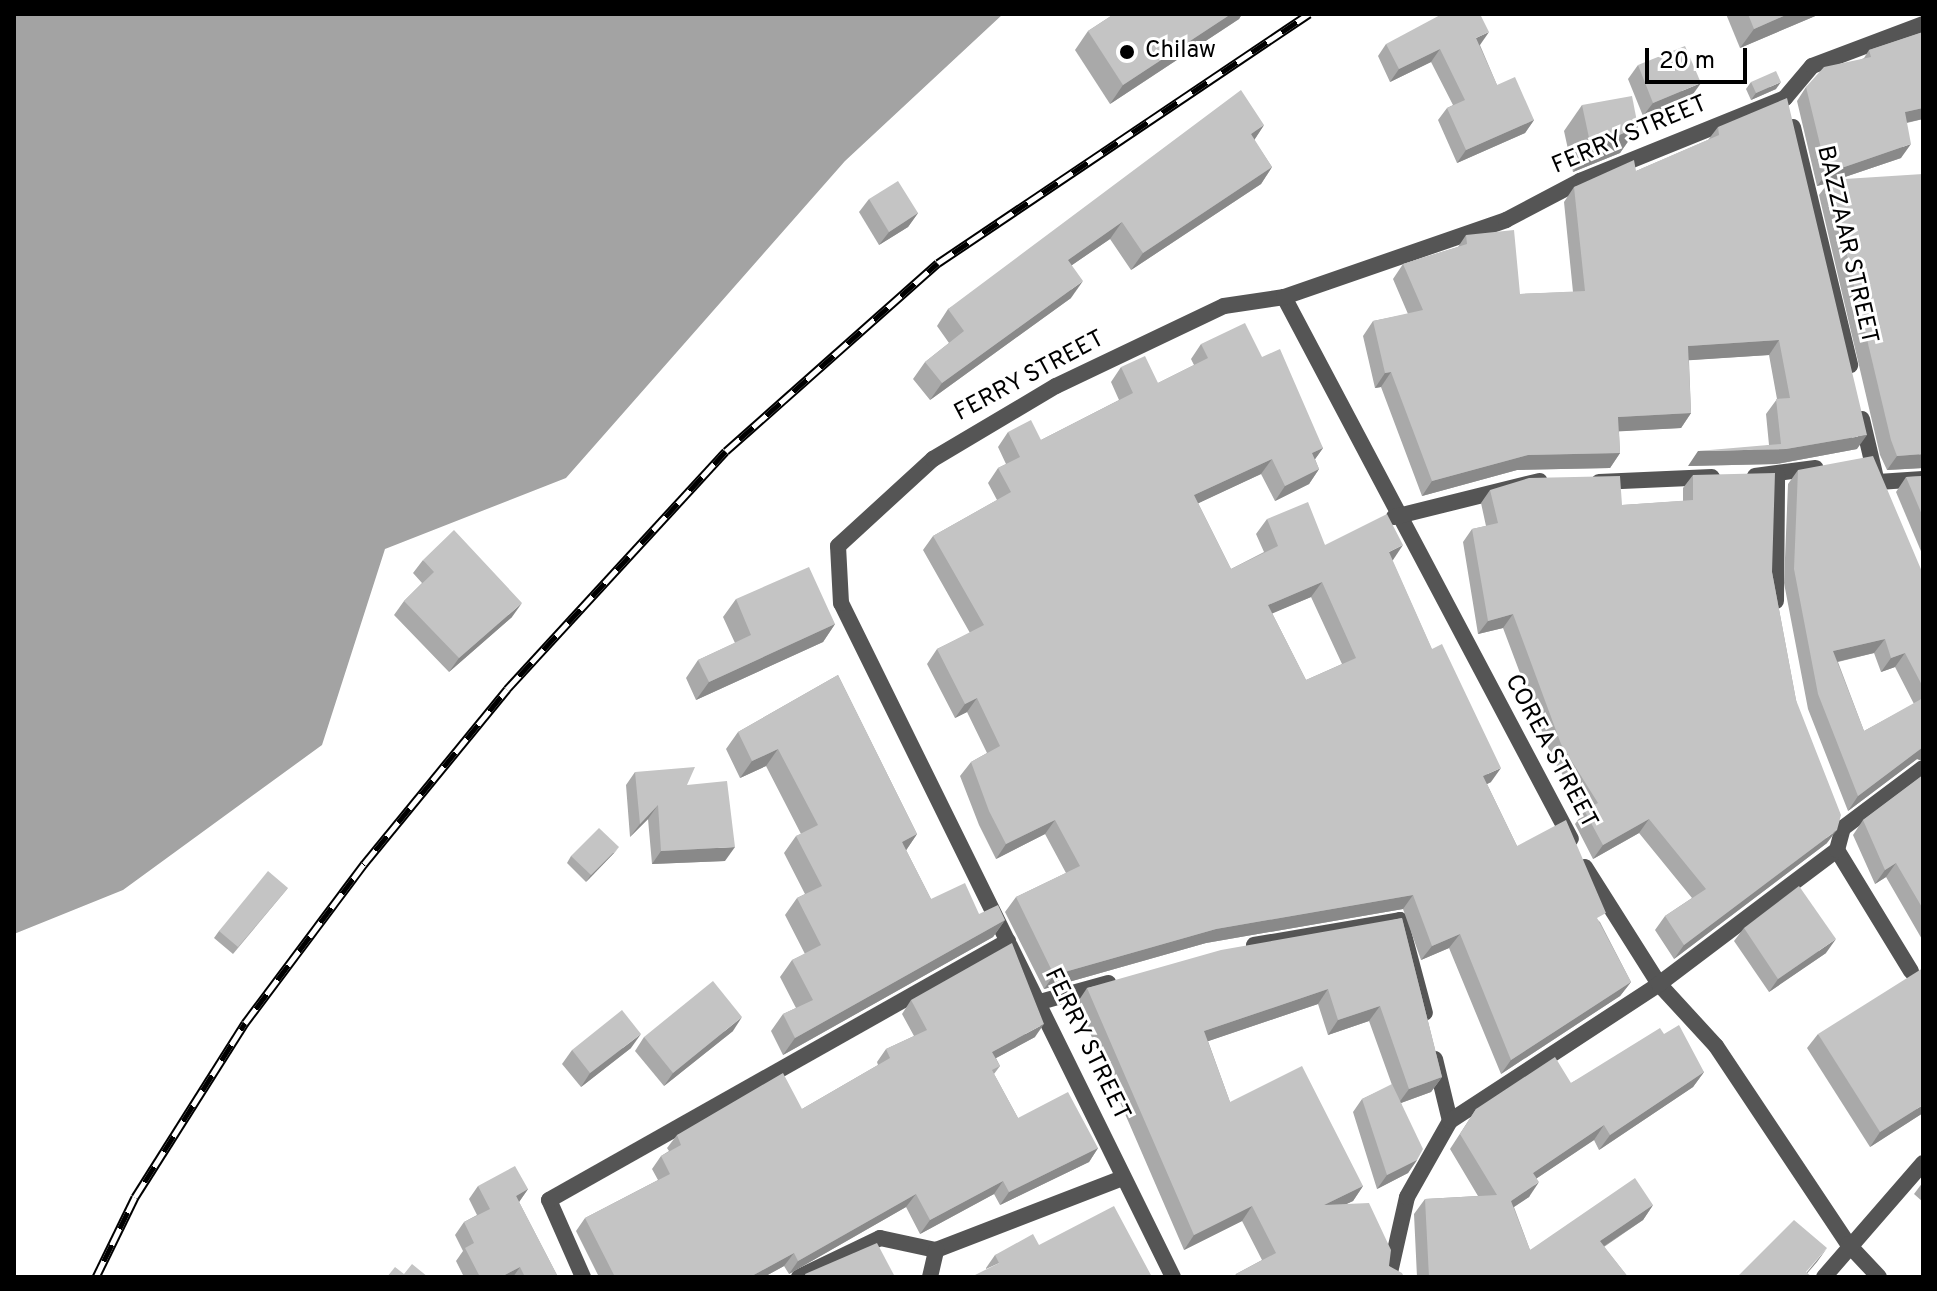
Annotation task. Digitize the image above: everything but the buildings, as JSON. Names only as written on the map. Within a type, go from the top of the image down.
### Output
[{"type":"street","name":"FERRY STREET","points":[[1173,1277],[841,603],[838,546],[976,428],[1224,306],[1284,297],[1506,220],[1580,181],[1785,98],[1812,66],[1923,24]]},
{"type":"street","name":"BAZZAAR STREET","points":[[1785,98],[1855,388],[1855,461],[1878,482],[1889,508]]},
{"type":"street","name":"COREA STREET","points":[[1284,297],[1394,517],[1593,882],[1659,984],[1716,1046],[1848,1244],[1879,1277]]},
{"type":"street","points":[[1394,517],[1518,481],[1777,475],[1855,461]]},
{"type":"street","points":[[1777,475],[1773,584],[1781,626]]},
{"type":"street","points":[[1878,482],[1923,479]]},
{"type":"street","points":[[1911,971],[1837,850],[1840,821],[1923,768]]},
{"type":"street","points":[[1389,1277],[1407,1197],[1450,1121],[1659,984],[1837,850]]},
{"type":"street","points":[[1236,948],[1400,920],[1450,1121]]},
{"type":"street","points":[[583,1277],[549,1200],[1008,941]]},
{"type":"street","points":[[1040,1002],[1132,976]]},
{"type":"street","points":[[1824,1277],[1848,1244],[1923,1163]]},
{"type":"street","points":[[799,1277],[880,1238],[936,1250],[1123,1178]]},
{"type":"street","points":[[930,1277],[936,1250]]},
{"type":"shaded area","points":[[14,14],[1003,14],[845,161],[566,478],[385,549],[322,745],[123,890],[14,934]]},
{"type":"railway","points":[[96,1277],[135,1197],[245,1023],[364,864],[507,689],[726,451],[938,263],[1309,14]]},
{"type":"place","name":"Chilaw","points":[[1127,52]]}]
